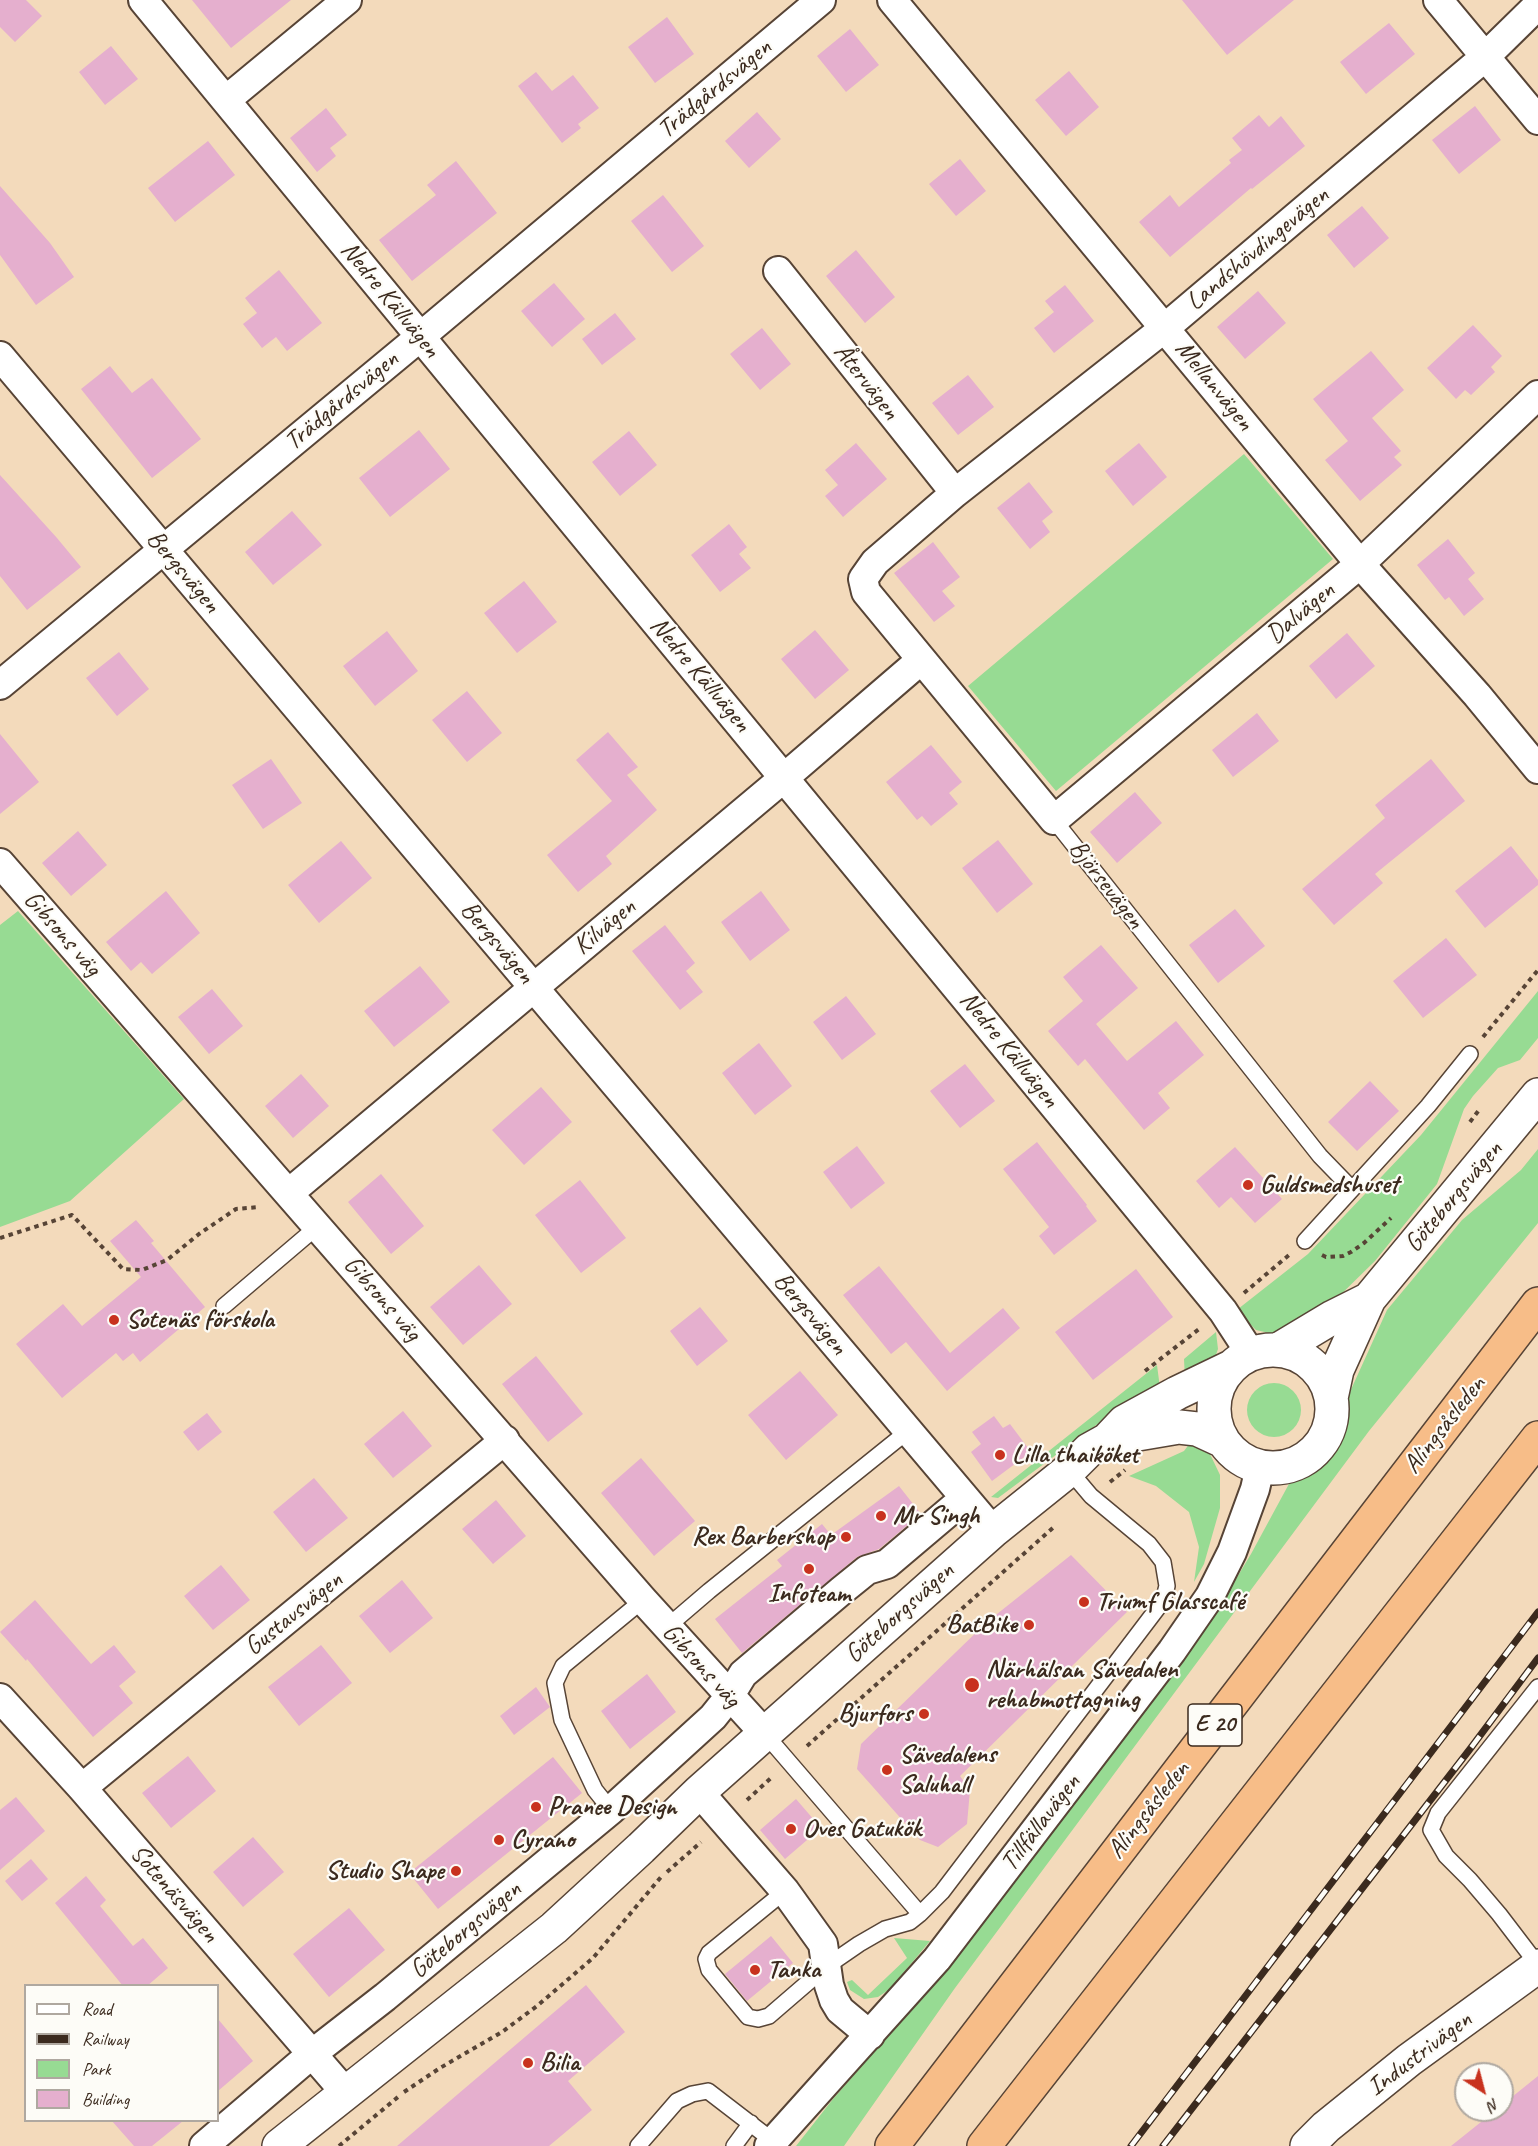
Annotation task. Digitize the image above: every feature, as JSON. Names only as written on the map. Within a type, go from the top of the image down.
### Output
[{"type":"highway","name":"Alingsåsleden","points":[[892,2146],[1538,1304]]},
{"type":"highway","points":[[984,2146],[1538,1438]]},
{"type":"street","name":"Nedre Källvägen","points":[[143,0],[1215,1302],[1254,1357]]},
{"type":"street","points":[[226,100],[347,0]]},
{"type":"street","name":"Trädgårdsvägen","points":[[0,685],[420,337],[821,0]]},
{"type":"street","name":"Mellanvägen","points":[[892,0],[1166,327],[1360,564],[1477,695],[1538,769]]},
{"type":"street","points":[[1438,0],[1538,120]]},
{"type":"street","name":"Landshövdingevägen","points":[[863,579],[875,562],[955,493],[1166,327],[1485,57],[1538,5]]},
{"type":"street","name":"Återvägen","points":[[778,271],[955,493]]},
{"type":"street","name":"Bergsvägen","points":[[0,356],[993,1531]]},
{"type":"street","name":"Dalvägen","points":[[1054,820],[1360,564],[1538,395]]},
{"type":"street","name":"Björsevägen","points":[[863,579],[866,592],[1054,820]]},
{"type":"street","name":"Kilvägen","points":[[289,1193],[921,660]]},
{"type":"street","name":"Gibsons väg","points":[[0,863],[643,1600],[765,1734]]},
{"type":"street","name":"Göteborgsvägen","points":[[1331,1398],[1337,1370],[1370,1299],[1538,1095]]},
{"type":"street","name":"Göteborgsvägen","points":[[1107,1440],[1124,1422],[1176,1393],[1370,1299]]},
{"type":"street","points":[[1297,1355],[1313,1365],[1325,1380],[1331,1398],[1329,1427],[1314,1452],[1288,1466],[1279,1468],[1260,1467],[1239,1458],[1223,1441],[1214,1420],[1218,1385],[1254,1357],[1297,1355]]},
{"type":"street","name":"Göteborgsvägen","points":[[279,2146],[554,1928],[699,1792],[993,1531],[1069,1470],[1089,1450],[1107,1440],[1128,1434],[1179,1426],[1197,1429],[1223,1441]]},
{"type":"street","name":"Gustavsvägen","points":[[82,1788],[505,1440]]},
{"type":"street","name":"Tillfällavägen","points":[[771,2143],[937,1959],[1172,1651],[1210,1596],[1232,1552],[1255,1489],[1260,1467]]},
{"type":"street","name":"Göteborgsvägen","points":[[204,2146],[313,2053],[385,1997],[611,1810],[713,1717],[743,1674],[867,1570],[887,1564],[965,1498]]},
{"type":"street","name":"Sotenäsvägen","points":[[0,1698],[82,1788],[345,2092]]},
{"type":"street","points":[[699,1792],[785,1892],[823,1944],[829,1985],[840,2010],[870,2035]]},
{"type":"street","name":"Industrivägen","points":[[1306,2146],[1409,2060],[1538,1966]]},
{"type":"lane","name":"Björsevägen","points":[[1054,820],[1320,1156],[1352,1189]]},
{"type":"lane","points":[[1305,1241],[1428,1106],[1470,1054]]},
{"type":"lane","points":[[224,1306],[318,1226]]},
{"type":"lane","points":[[667,1627],[908,1431]]},
{"type":"lane","points":[[785,1892],[709,1953],[706,1959],[709,1970],[748,2017],[758,2019],[769,2016],[827,1966],[858,1944],[885,1929],[910,1922],[942,1892],[1163,1601],[1167,1586],[1163,1562],[1149,1544],[1091,1496],[1069,1470]]},
{"type":"lane","points":[[611,1810],[595,1790],[562,1720],[555,1683],[563,1666],[643,1600]]},
{"type":"lane","points":[[1538,1687],[1438,1813],[1431,1830],[1446,1856],[1499,1914],[1538,1966]]},
{"type":"lane","points":[[765,1734],[920,1914]]},
{"type":"lane","points":[[638,2146],[677,2102],[692,2094],[708,2091],[751,2123],[771,2143]]},
{"type":"lane","points":[[734,2146],[751,2123]]},
{"type":"path","points":[[1470,1054],[1538,970]]},
{"type":"path","points":[[1465,1128],[1479,1110]]},
{"type":"path","points":[[0,1238],[72,1215],[123,1269],[142,1270],[167,1260],[199,1234],[236,1209],[253,1206]]},
{"type":"path","points":[[1305,1241],[1315,1251],[1326,1257],[1343,1256],[1364,1243],[1393,1215]]},
{"type":"green space","points":[[1244,454],[1333,559],[1056,791],[968,686]]},
{"type":"green space","points":[[18,911],[184,1099],[70,1201],[0,1227],[0,925]]},
{"type":"green space","points":[[1538,991],[1538,1038],[1520,1060],[1498,1068],[1473,1096],[1464,1109],[1437,1184],[1375,1261],[1325,1310],[1281,1333],[1256,1330],[1238,1309],[1308,1254],[1421,1135]]},
{"type":"green space","points":[[1538,1149],[1538,1223],[1369,1431],[955,1988],[844,2146],[796,2146],[833,2099],[940,1976],[1212,1619],[1290,1482],[1333,1453],[1348,1422],[1349,1394],[1387,1310],[1462,1220],[1521,1170]]},
{"type":"green space","points":[[1216,1332],[1218,1349],[1212,1366],[1185,1380],[1184,1359]]},
{"type":"green space","points":[[1157,1365],[1160,1388],[1115,1411],[998,1498],[991,1497]]},
{"type":"green space","points":[[1274,1383],[1284,1385],[1293,1391],[1299,1400],[1301,1410],[1299,1420],[1293,1429],[1284,1435],[1274,1437],[1264,1435],[1255,1429],[1249,1420],[1247,1410],[1249,1400],[1255,1391],[1264,1385]]},
{"type":"green space","points":[[1190,1443],[1210,1454],[1220,1475],[1220,1508],[1204,1564],[1194,1582],[1199,1547],[1189,1512],[1156,1486],[1129,1476],[1184,1451]]},
{"type":"green space","points":[[894,1938],[930,1941],[890,1989],[878,1997],[864,1999],[850,1990],[847,1982],[852,1980],[868,1995],[907,1958]]},
{"type":"building","points":[[0,0],[26,0],[42,16],[15,42],[0,27]]},
{"type":"building","points":[[192,0],[291,0],[231,48]]},
{"type":"building","points":[[1182,0],[1294,0],[1227,55]]},
{"type":"building","points":[[667,17],[694,54],[655,83],[628,47]]},
{"type":"building","points":[[1389,23],[1415,54],[1366,94],[1340,62]]},
{"type":"building","points":[[850,29],[879,65],[846,92],[817,56]]},
{"type":"building","points":[[111,46],[138,79],[105,105],[79,72]]},
{"type":"building","points":[[1069,71],[1099,107],[1066,136],[1035,100]]},
{"type":"building","points":[[536,72],[552,91],[573,75],[599,108],[578,124],[581,128],[562,143],[518,86]]},
{"type":"building","points":[[1475,106],[1501,140],[1459,174],[1432,140]]},
{"type":"building","points":[[326,108],[347,135],[330,148],[336,156],[317,172],[290,138]]},
{"type":"building","points":[[757,112],[781,139],[749,168],[725,141]]},
{"type":"building","points":[[1259,115],[1269,127],[1281,116],[1305,146],[1251,188],[1170,257],[1139,222],[1170,195],[1179,207],[1231,163],[1229,160],[1242,150],[1232,138]]},
{"type":"building","points":[[208,141],[235,175],[175,222],[148,188]]},
{"type":"building","points":[[960,159],[986,191],[956,216],[929,184]]},
{"type":"building","points":[[456,161],[497,213],[412,281],[379,240],[436,195],[427,185]]},
{"type":"building","points":[[0,186],[50,243],[74,277],[36,305],[0,255]]},
{"type":"building","points":[[663,195],[704,246],[672,272],[631,221]]},
{"type":"building","points":[[1362,206],[1389,238],[1354,268],[1327,235]]},
{"type":"building","points":[[856,250],[895,297],[865,323],[826,276]]},
{"type":"building","points":[[279,270],[322,323],[287,351],[276,337],[262,348],[243,324],[257,313],[245,298]]},
{"type":"building","points":[[554,283],[585,319],[552,347],[521,311]]},
{"type":"building","points":[[1065,285],[1094,321],[1054,353],[1034,328],[1054,312],[1045,301]]},
{"type":"building","points":[[1258,291],[1286,323],[1245,359],[1217,327]]},
{"type":"building","points":[[615,313],[636,339],[602,365],[582,339]]},
{"type":"building","points":[[1473,325],[1502,356],[1491,367],[1495,372],[1471,395],[1465,390],[1456,399],[1427,368]]},
{"type":"building","points":[[762,328],[791,364],[760,390],[730,354]]},
{"type":"building","points":[[1371,351],[1404,390],[1372,418],[1401,451],[1394,457],[1402,465],[1360,501],[1325,460],[1348,441],[1313,399]]},
{"type":"building","points":[[110,366],[132,393],[152,378],[201,439],[152,478],[81,389]]},
{"type":"building","points":[[968,375],[994,407],[958,435],[932,403]]},
{"type":"building","points":[[419,430],[450,469],[390,517],[359,478]]},
{"type":"building","points":[[629,431],[657,465],[620,496],[592,462]]},
{"type":"building","points":[[856,443],[887,479],[843,517],[825,496],[838,485],[825,470]]},
{"type":"building","points":[[1139,443],[1167,477],[1133,506],[1105,471]]},
{"type":"building","points":[[0,475],[81,567],[27,610],[0,576]]},
{"type":"building","points":[[1029,482],[1053,512],[1042,521],[1050,532],[1030,549],[997,508]]},
{"type":"building","points":[[292,511],[322,545],[273,585],[245,552]]},
{"type":"building","points":[[729,524],[747,547],[739,554],[751,568],[720,592],[691,555]]},
{"type":"building","points":[[1448,539],[1475,573],[1468,579],[1484,599],[1464,616],[1449,597],[1445,600],[1417,565]]},
{"type":"building","points":[[933,542],[960,577],[942,591],[955,606],[934,622],[894,573]]},
{"type":"building","points":[[524,581],[557,622],[517,653],[484,613]]},
{"type":"building","points":[[815,630],[849,670],[815,699],[781,659]]},
{"type":"building","points":[[387,631],[418,671],[375,706],[343,666]]},
{"type":"building","points":[[1347,633],[1375,666],[1336,699],[1309,666]]},
{"type":"building","points":[[119,652],[149,689],[117,716],[86,678]]},
{"type":"building","points":[[467,691],[502,733],[467,762],[432,720]]},
{"type":"building","points":[[1257,713],[1279,741],[1233,777],[1212,750]]},
{"type":"building","points":[[608,732],[638,767],[627,775],[657,810],[606,856],[612,864],[578,892],[547,855],[612,801],[576,760]]},
{"type":"building","points":[[0,734],[39,782],[0,814]]},
{"type":"building","points":[[931,745],[962,782],[949,793],[958,804],[931,826],[922,816],[917,820],[886,782]]},
{"type":"building","points":[[271,759],[302,803],[263,829],[232,785]]},
{"type":"building","points":[[1431,759],[1465,801],[1375,874],[1383,883],[1334,925],[1302,889],[1385,818],[1375,805]]},
{"type":"building","points":[[1135,792],[1162,823],[1117,863],[1090,832]]},
{"type":"building","points":[[78,831],[107,865],[71,896],[42,863]]},
{"type":"building","points":[[998,840],[1033,884],[997,913],[962,868]]},
{"type":"building","points":[[341,841],[372,878],[319,923],[288,885]]},
{"type":"building","points":[[1511,846],[1538,880],[1538,885],[1485,928],[1455,891]]},
{"type":"building","points":[[166,891],[200,933],[152,974],[141,962],[131,971],[106,942]]},
{"type":"building","points":[[761,891],[790,930],[750,961],[721,922]]},
{"type":"building","points":[[1235,909],[1265,946],[1218,983],[1189,945]]},
{"type":"building","points":[[665,925],[695,963],[686,971],[703,992],[680,1010],[632,951]]},
{"type":"building","points":[[1446,938],[1477,975],[1423,1018],[1393,981]]},
{"type":"building","points":[[1101,945],[1138,988],[1096,1024],[1127,1061],[1176,1021],[1204,1055],[1158,1093],[1170,1108],[1144,1130],[1085,1059],[1078,1066],[1048,1031],[1083,1001],[1063,977]]},
{"type":"building","points":[[420,966],[450,1002],[394,1047],[364,1011]]},
{"type":"building","points":[[212,989],[243,1026],[209,1054],[178,1017]]},
{"type":"building","points":[[846,996],[876,1034],[842,1060],[813,1022]]},
{"type":"building","points":[[759,1043],[792,1086],[755,1115],[722,1073]]},
{"type":"building","points":[[965,1064],[995,1101],[960,1128],[930,1091]]},
{"type":"building","points":[[301,1074],[329,1106],[293,1138],[265,1106]]},
{"type":"building","points":[[1370,1081],[1399,1111],[1357,1151],[1328,1122]]},
{"type":"building","points":[[541,1087],[572,1122],[524,1165],[492,1130]]},
{"type":"building","points":[[1037,1142],[1097,1221],[1054,1255],[1039,1236],[1049,1227],[1003,1169]]},
{"type":"building","points":[[857,1146],[885,1183],[851,1209],[823,1172]]},
{"type":"building","points":[[1235,1147],[1282,1199],[1255,1223],[1231,1197],[1219,1208],[1196,1181]]},
{"type":"building","points":[[381,1174],[424,1226],[391,1254],[348,1202]]},
{"type":"building","points":[[580,1180],[626,1238],[581,1273],[535,1215]]},
{"type":"building","points":[[136,1220],[154,1241],[151,1243],[205,1307],[140,1362],[133,1353],[123,1361],[116,1353],[62,1398],[16,1344],[63,1304],[82,1326],[141,1277],[110,1241]]},
{"type":"building","points":[[479,1265],[512,1304],[463,1345],[430,1307]]},
{"type":"building","points":[[879,1266],[950,1353],[1003,1308],[1020,1328],[947,1391],[906,1342],[891,1354],[843,1295]]},
{"type":"building","points":[[1136,1269],[1173,1317],[1093,1380],[1055,1332]]},
{"type":"building","points":[[700,1307],[728,1341],[697,1366],[670,1331]]},
{"type":"building","points":[[536,1356],[583,1414],[548,1442],[502,1384]]},
{"type":"building","points":[[800,1371],[838,1415],[786,1460],[748,1415]]},
{"type":"building","points":[[403,1411],[432,1446],[393,1478],[364,1444]]},
{"type":"building","points":[[207,1413],[222,1432],[198,1451],[183,1432]]},
{"type":"building","points":[[994,1416],[1003,1428],[1010,1424],[1031,1452],[992,1481],[971,1452],[981,1444],[972,1432]]},
{"type":"building","points":[[641,1458],[695,1521],[654,1556],[601,1493]]},
{"type":"building","points":[[314,1478],[348,1518],[306,1552],[273,1512]]},
{"type":"building","points":[[899,1486],[921,1514],[879,1549],[857,1557],[742,1653],[715,1619],[782,1566],[777,1560],[822,1524],[831,1535]]},
{"type":"building","points":[[496,1500],[526,1536],[493,1564],[462,1529]]},
{"type":"building","points":[[1071,1555],[1127,1612],[960,1776],[970,1790],[967,1824],[938,1847],[920,1840],[857,1769],[861,1744],[987,1622]]},
{"type":"building","points":[[221,1565],[250,1600],[213,1630],[184,1596]]},
{"type":"building","points":[[402,1580],[433,1618],[390,1653],[359,1616]]},
{"type":"building","points":[[35,1600],[91,1664],[114,1645],[136,1672],[119,1686],[133,1703],[93,1737],[27,1659],[26,1661],[0,1632]]},
{"type":"building","points":[[321,1645],[352,1683],[299,1726],[268,1687]]},
{"type":"building","points":[[647,1674],[676,1712],[630,1749],[601,1711]]},
{"type":"building","points":[[536,1687],[550,1707],[514,1735],[500,1716]]},
{"type":"building","points":[[188,1756],[216,1791],[171,1828],[142,1793]]},
{"type":"building","points":[[553,1757],[582,1793],[438,1909],[409,1873]]},
{"type":"building","points":[[16,1797],[45,1831],[0,1870],[0,1810]]},
{"type":"building","name":"Oves Gatukök","points":[[796,1799],[821,1828],[785,1859],[760,1830]]},
{"type":"building","points":[[253,1837],[284,1872],[243,1907],[213,1872]]},
{"type":"building","points":[[31,1859],[48,1879],[22,1901],[5,1881]]},
{"type":"building","points":[[86,1876],[106,1900],[100,1906],[133,1946],[143,1938],[168,1968],[149,1984],[121,1984],[55,1903]]},
{"type":"building","points":[[349,1908],[385,1950],[329,1997],[293,1954]]},
{"type":"building","points":[[771,1936],[793,1963],[747,2001],[725,1974]]},
{"type":"building","name":"Bilia","points":[[586,1985],[625,2032],[568,2081],[592,2110],[549,2146],[397,2146]]},
{"type":"building","points":[[219,2020],[253,2061],[219,2090]]},
{"type":"building","points":[[1538,2076],[1538,2146],[1451,2146],[1481,2122],[1514,2122],[1514,2095]]},
{"type":"building","points":[[113,2122],[182,2122],[152,2146],[134,2146]]},
{"type":"railway","points":[[1131,2146],[1538,1612]]},
{"type":"railway","points":[[1163,2146],[1538,1658]]},
{"type":"place","name":"Guldsmedshuset","points":[[1248,1185]]},
{"type":"place","name":"Sotenäs förskola","points":[[114,1320]]},
{"type":"place","name":"Lilla thaiköket","points":[[1000,1455]]},
{"type":"place","name":"Mr Singh","points":[[881,1516]]},
{"type":"place","name":"Rex Barbershop","points":[[846,1537]]},
{"type":"place","name":"Infoteam","points":[[809,1569]]},
{"type":"place","name":"Triumf Glasscafé","points":[[1084,1602]]},
{"type":"place","name":"BatBike","points":[[1029,1625]]},
{"type":"place","name":"Närhälsan Sävedalen rehabmottagning","points":[[972,1685]]},
{"type":"place","name":"Bjurfors","points":[[924,1714]]},
{"type":"place","name":"Sävedalens Saluhall","points":[[887,1770]]},
{"type":"place","name":"Pranee Design","points":[[536,1807]]},
{"type":"place","name":"Oves Gatukök","points":[[791,1829]]},
{"type":"place","name":"Cyrano","points":[[499,1840]]},
{"type":"place","name":"Studio Shape","points":[[456,1871]]},
{"type":"place","name":"Tanka","points":[[755,1970]]},
{"type":"place","name":"Bilia","points":[[528,2063]]}]
